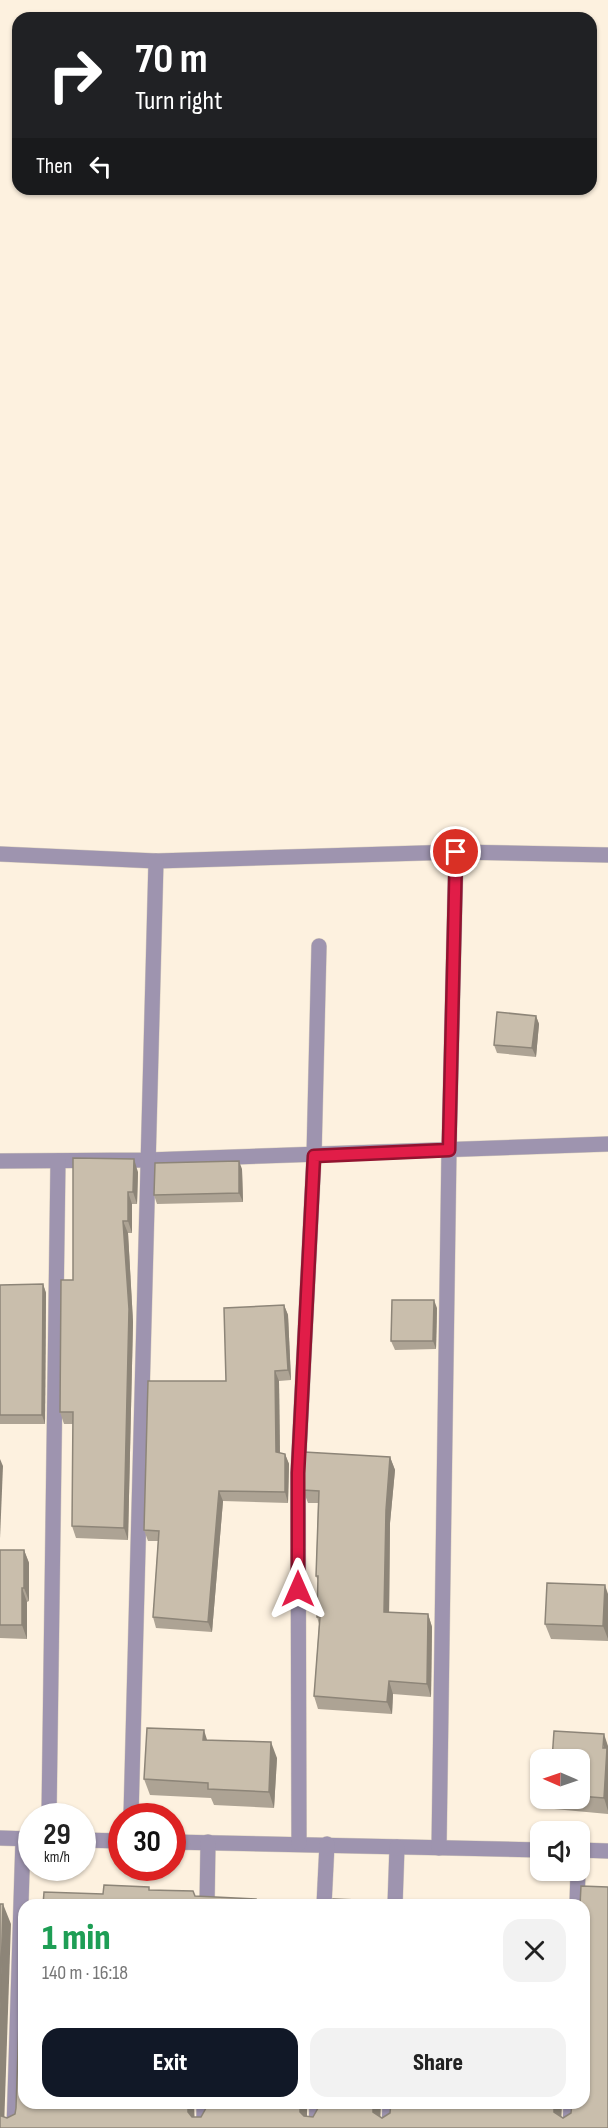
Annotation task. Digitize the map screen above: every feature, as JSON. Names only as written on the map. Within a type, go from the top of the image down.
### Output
[{"type":"street","points":[[0,854],[156,861],[456,852],[608,855]]},
{"type":"street","points":[[439,1848],[449,1150],[456,852]]},
{"type":"street","points":[[131,1803],[156,861]]},
{"type":"street","points":[[299,1843],[298,1473],[314,1156],[319,946]]},
{"type":"street","points":[[0,1161],[314,1156],[608,1144]]},
{"type":"street","points":[[49,1803],[58,1161]]},
{"type":"street","points":[[0,1838],[18,1839]]},
{"type":"street","points":[[186,1842],[530,1850]]},
{"type":"street","points":[[207,1899],[208,1842]]},
{"type":"street","points":[[324,1899],[327,1844]]},
{"type":"street","points":[[395,1899],[397,1847]]},
{"type":"street","points":[[590,1850],[608,1851]]},
{"type":"street","points":[[24,1899],[25,1881]]},
{"type":"street","points":[[577,1899],[578,1881]]},
{"type":"street","points":[[14,2128],[18,2039]]},
{"type":"street","points":[[204,2109],[204,2128]]},
{"type":"street","points":[[316,2128],[317,2109]]},
{"type":"street","points":[[389,2128],[390,2109]]},
{"type":"street","points":[[570,2128],[571,2109]]},
{"type":"building","points":[[497,1012],[536,1016],[532,1048],[494,1045]]},
{"type":"building","points":[[73,1158],[134,1159],[133,1192],[128,1192],[128,1221],[123,1221],[129,1309],[124,1528],[72,1526],[73,1412],[60,1412],[61,1280],[73,1280]]},
{"type":"building","points":[[239,1161],[239,1193],[154,1195],[155,1163]]},
{"type":"building","points":[[43,1284],[42,1415],[0,1415],[0,1285]]},
{"type":"building","points":[[392,1300],[434,1300],[433,1341],[391,1341]]},
{"type":"building","points":[[284,1305],[288,1370],[275,1371],[276,1452],[285,1454],[285,1492],[219,1491],[208,1622],[153,1617],[159,1531],[144,1530],[148,1381],[226,1381],[224,1308]]},
{"type":"building","points":[[304,1452],[390,1457],[386,1510],[384,1612],[428,1614],[427,1684],[389,1681],[387,1702],[314,1696],[320,1617],[317,1617],[318,1576],[316,1576],[319,1491],[303,1490]]},
{"type":"building","points":[[0,1550],[24,1550],[22,1625],[0,1625]]},
{"type":"building","points":[[547,1583],[605,1585],[603,1626],[545,1624]]},
{"type":"building","points":[[147,1728],[204,1730],[203,1740],[271,1742],[269,1792],[208,1789],[208,1783],[144,1779]]},
{"type":"building","points":[[554,1731],[604,1734],[603,1748],[607,1748],[604,1798],[590,1797],[590,1749],[553,1749]]},
{"type":"building","points":[[104,1885],[149,1887],[149,1890],[193,1891],[195,1896],[256,1899],[43,1899],[44,1892],[103,1894]]},
{"type":"building","points":[[581,1886],[608,1887],[608,2128],[0,2128],[0,2114],[7,2118],[15,2114],[18,2050],[18,2109],[188,2109],[192,2117],[201,2117],[205,2109],[300,2109],[304,2116],[313,2117],[317,2109],[373,2109],[373,2112],[382,2118],[390,2113],[390,2109],[554,2109],[554,2112],[563,2118],[571,2113],[571,2109],[590,2109],[590,1899],[580,1899]]},
{"type":"building","points":[[0,1904],[3,1904],[0,2010]]},
{"type":"route","points":[[298,1589],[298,1473],[314,1156],[449,1150],[456,852]]}]
